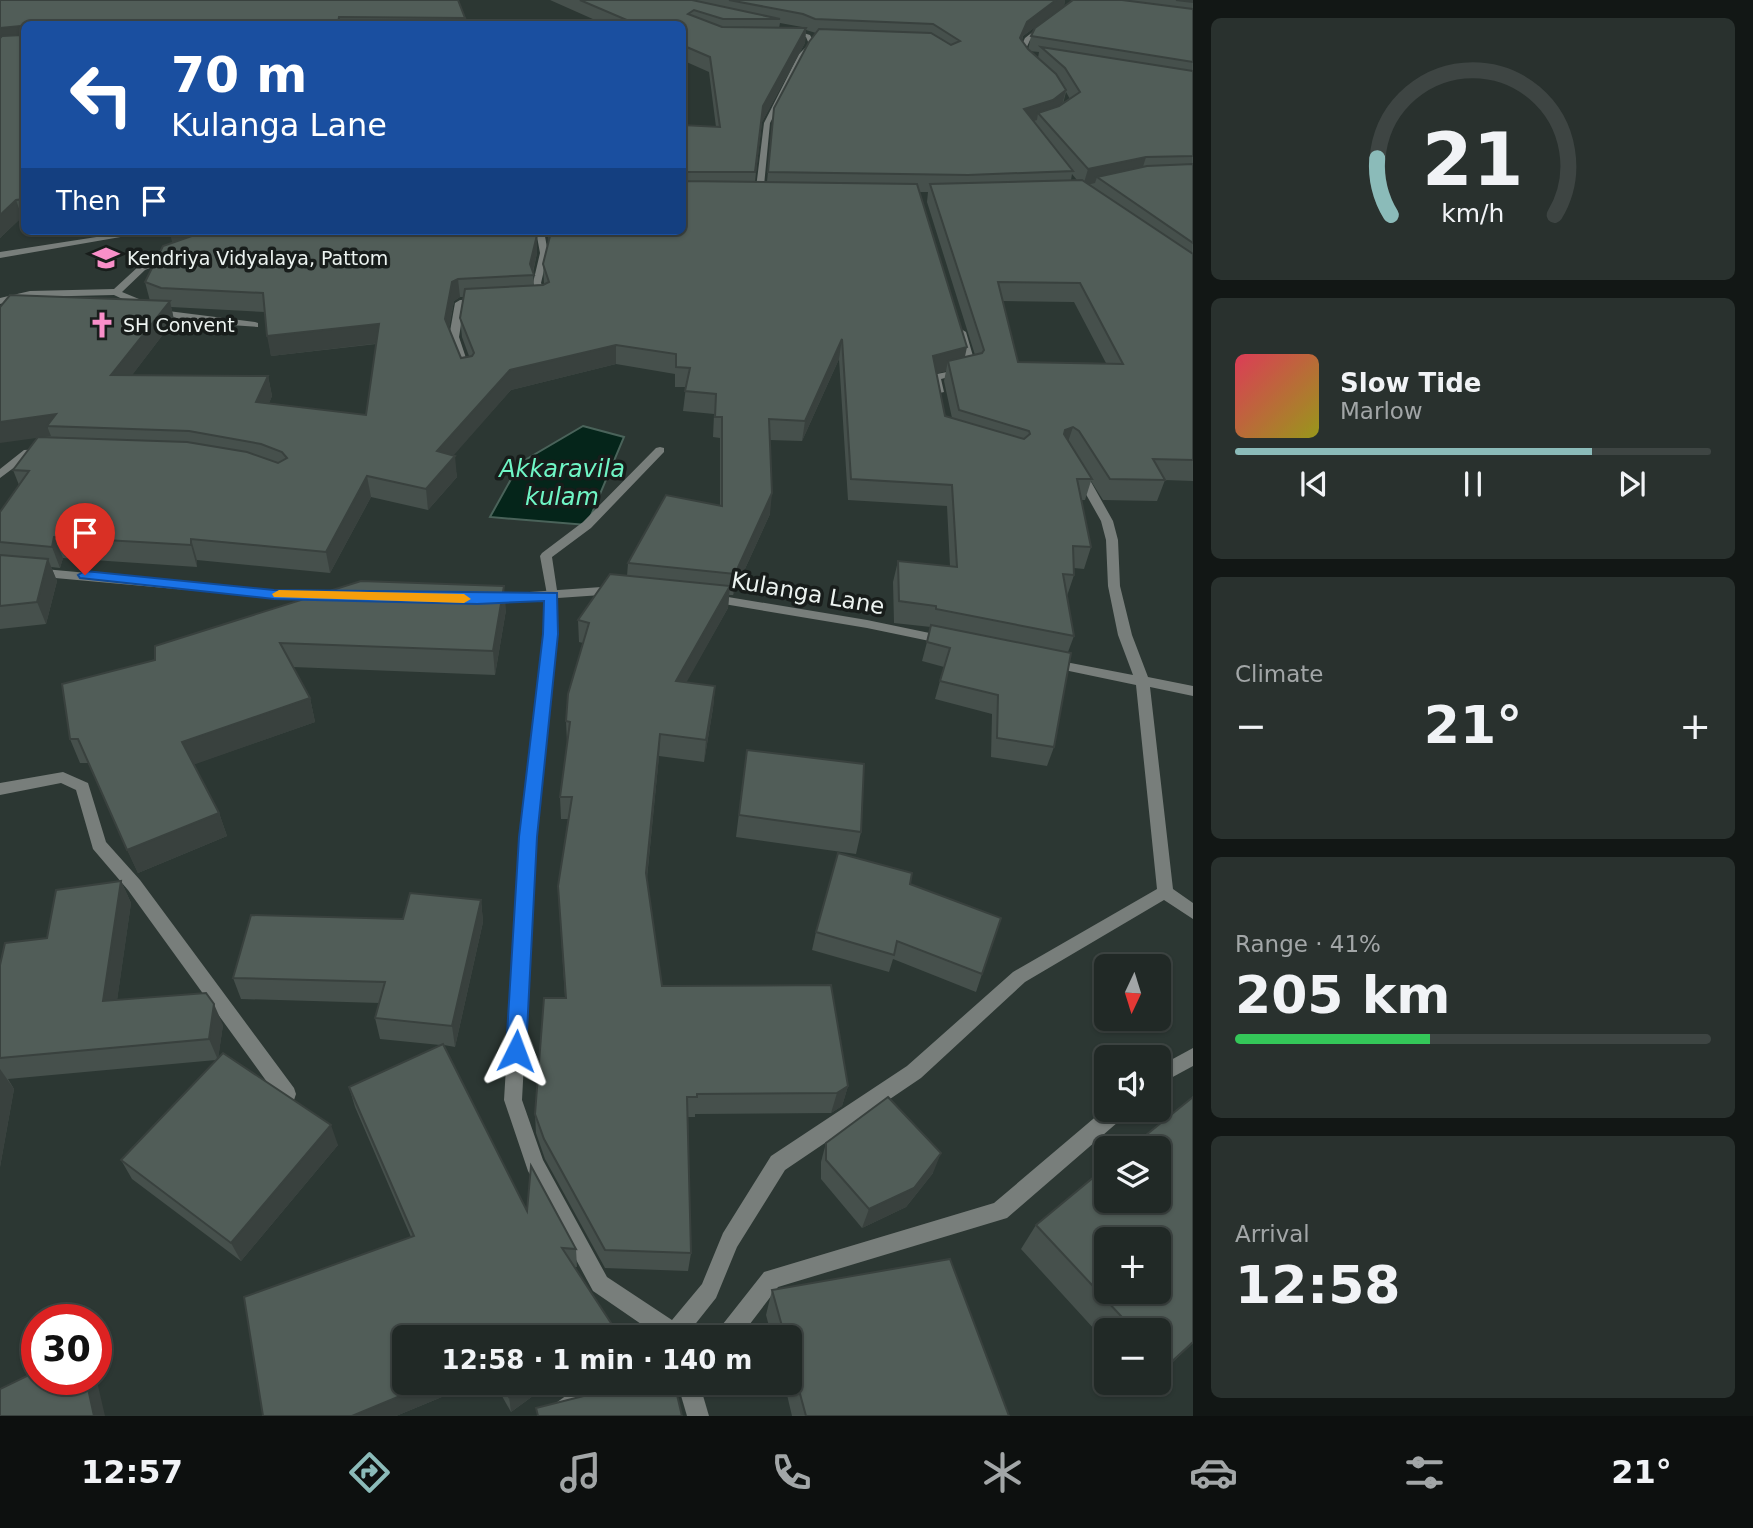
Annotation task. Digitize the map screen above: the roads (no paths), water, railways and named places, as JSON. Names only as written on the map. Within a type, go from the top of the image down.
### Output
[{"type":"street","points":[[1037,68],[1022,51],[1027,39],[1055,18]]},
{"type":"street","points":[[774,27],[811,37]]},
{"type":"street","points":[[759,196],[767,123],[802,54],[813,44],[811,37]]},
{"type":"street","points":[[789,39],[824,38]]},
{"type":"street","points":[[1025,55],[1038,58]]},
{"type":"street","points":[[746,196],[773,196]]},
{"type":"street","points":[[0,255],[126,235]]},
{"type":"street","points":[[529,299],[543,298],[537,283],[544,253],[541,235]]},
{"type":"street","points":[[116,292],[142,268],[184,251]]},
{"type":"street","points":[[0,301],[30,293],[116,292],[141,308],[186,318],[255,325]]},
{"type":"street","points":[[468,373],[454,337],[460,303],[487,301]]},
{"type":"street","points":[[940,400],[936,377],[972,370],[958,321]]},
{"type":"street","points":[[658,1325],[600,1284],[535,1164],[513,1100],[528,837],[551,634],[552,597],[546,556],[587,524],[660,450]]},
{"type":"street","points":[[0,475],[29,452],[54,452]]},
{"type":"street","points":[[1073,464],[1107,521],[1112,540],[1114,586],[1125,635],[1143,683],[1165,892],[1193,912]]},
{"type":"street","points":[[0,569],[274,594],[352,596]]},
{"type":"street","points":[[477,599],[552,597],[607,589],[632,591]]},
{"type":"street","name":"Kulanga Lane","points":[[696,596],[867,624],[960,644]]},
{"type":"street","points":[[1039,661],[1193,691]]},
{"type":"street","points":[[0,789],[63,777],[83,787],[99,845],[142,895],[287,1094]]},
{"type":"street","points":[[682,1325],[709,1292],[730,1240],[778,1163],[914,1072],[1019,977],[1165,892]]},
{"type":"street","points":[[1171,1069],[1193,1056]]},
{"type":"street","points":[[736,1325],[771,1279],[1000,1211],[1104,1122]]},
{"type":"street","points":[[557,1416],[587,1395]]},
{"type":"street","points":[[693,1395],[698,1416]]},
{"type":"water","name":"Akkaravila kulam","points":[[583,426],[624,437],[587,525],[490,517],[520,463]]},
{"type":"place","name":"Kendriya Vidyalaya, Pattom","points":[[106,258]]},
{"type":"place","name":"SH Convent","points":[[102,325]]}]
